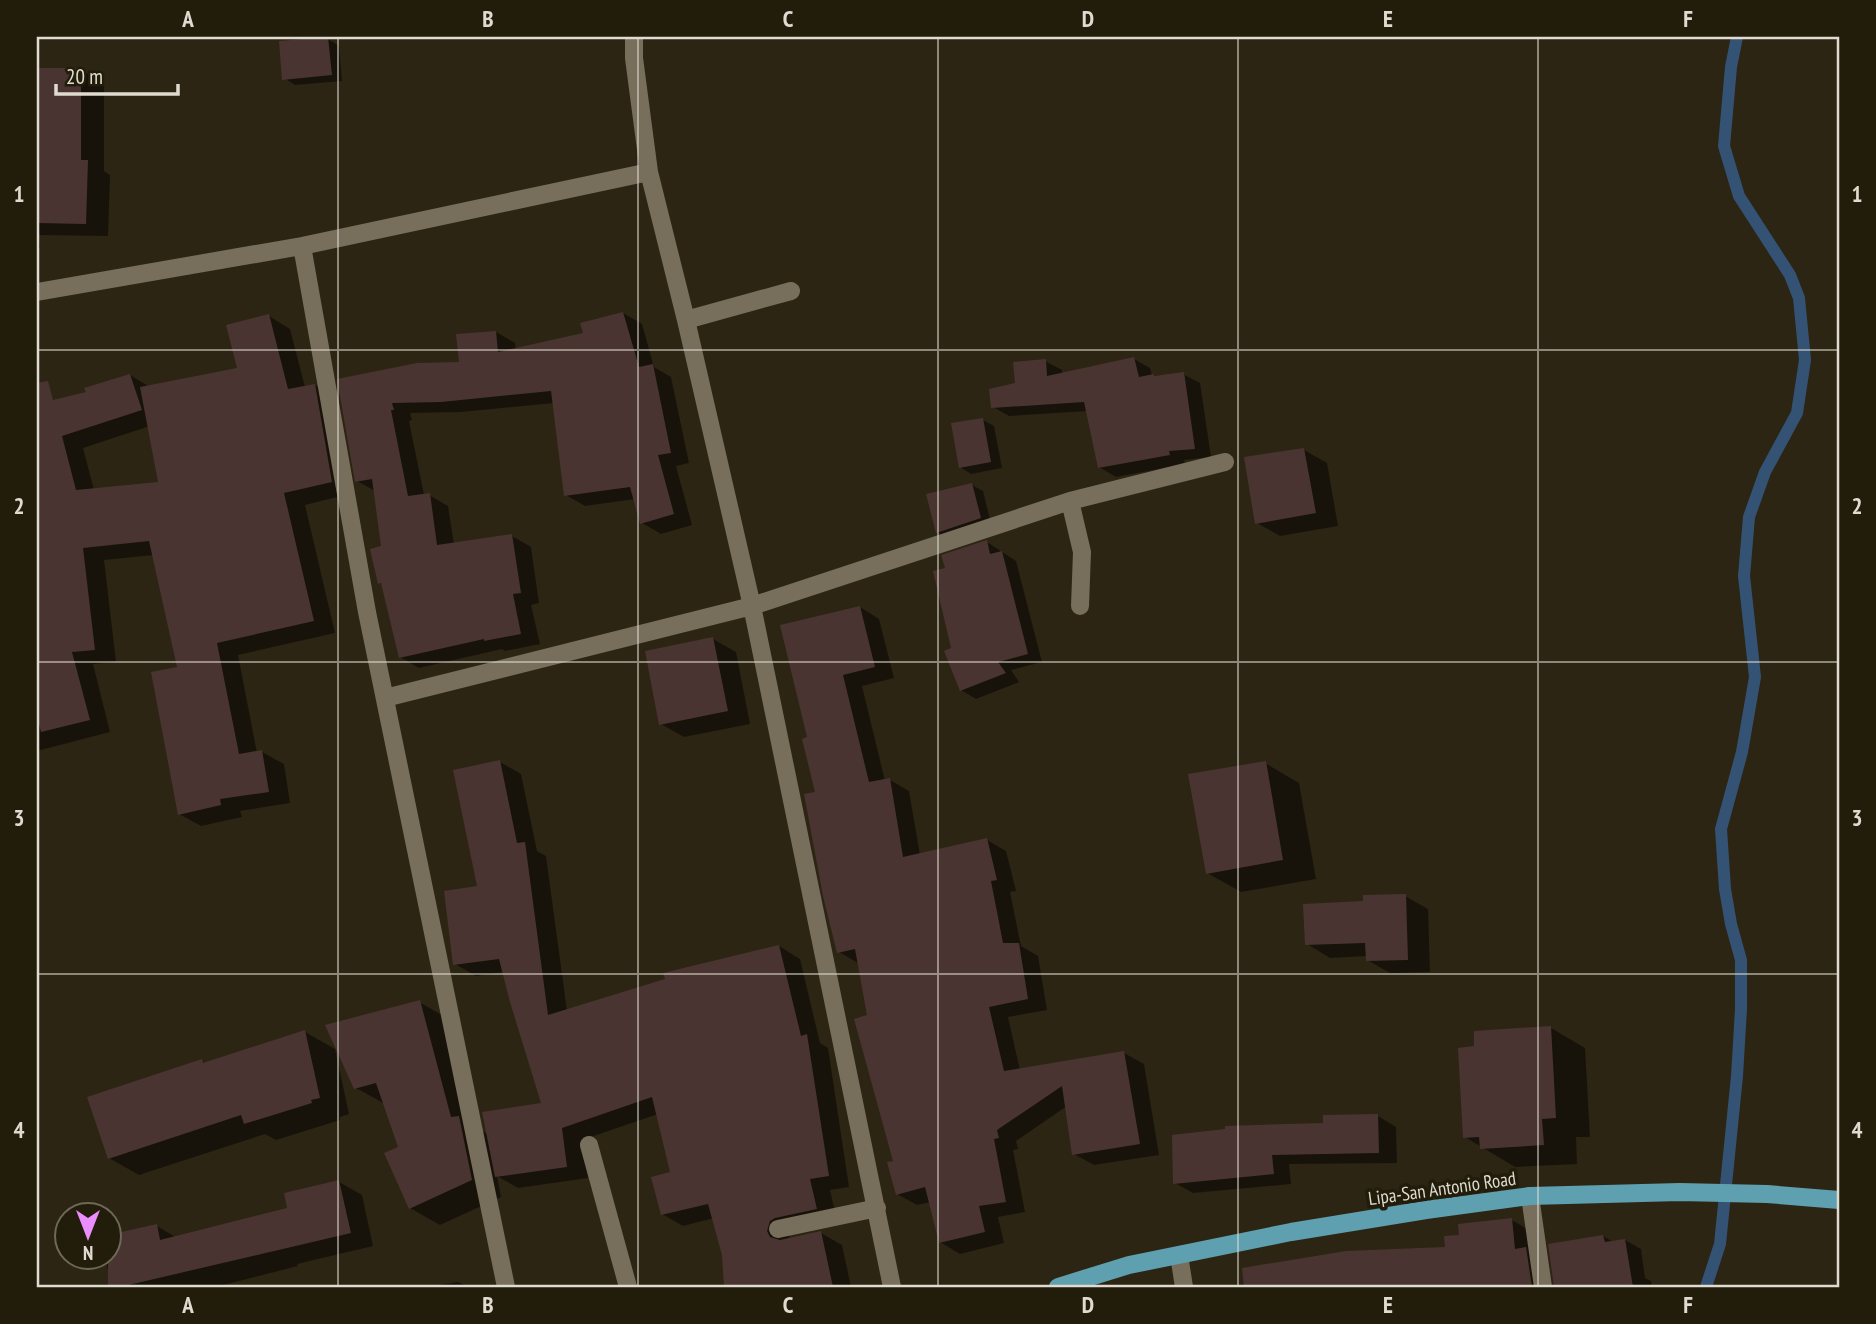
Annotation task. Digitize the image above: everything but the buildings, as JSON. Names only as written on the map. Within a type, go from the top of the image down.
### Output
[{"type":"main road","name":"Lipa-San Antonio Road","points":[[1058,1287],[1129,1265],[1304,1230],[1530,1196],[1680,1192],[1767,1194],[1839,1200]]},
{"type":"street","points":[[634,37],[634,58],[649,172],[752,606],[892,1287]]},
{"type":"street","points":[[37,292],[302,246],[649,172]]},
{"type":"street","points":[[302,246],[367,612],[506,1287]]},
{"type":"street","points":[[686,320],[791,291]]},
{"type":"street","points":[[385,698],[752,606],[1070,501],[1225,462]]},
{"type":"street","points":[[1070,501],[1082,552],[1080,606]]},
{"type":"street","points":[[589,1145],[628,1287]]},
{"type":"street","points":[[1530,1196],[1543,1287]]},
{"type":"street","points":[[778,1229],[877,1208]]},
{"type":"street","points":[[1179,1255],[1184,1287]]},
{"type":"waterway","points":[[1706,1287],[1720,1244],[1741,1009],[1741,960],[1725,889],[1721,829],[1742,752],[1755,677],[1744,576],[1749,517],[1765,472],[1797,413],[1805,360],[1799,298],[1790,275],[1739,196],[1724,146],[1731,67],[1737,37]]}]
